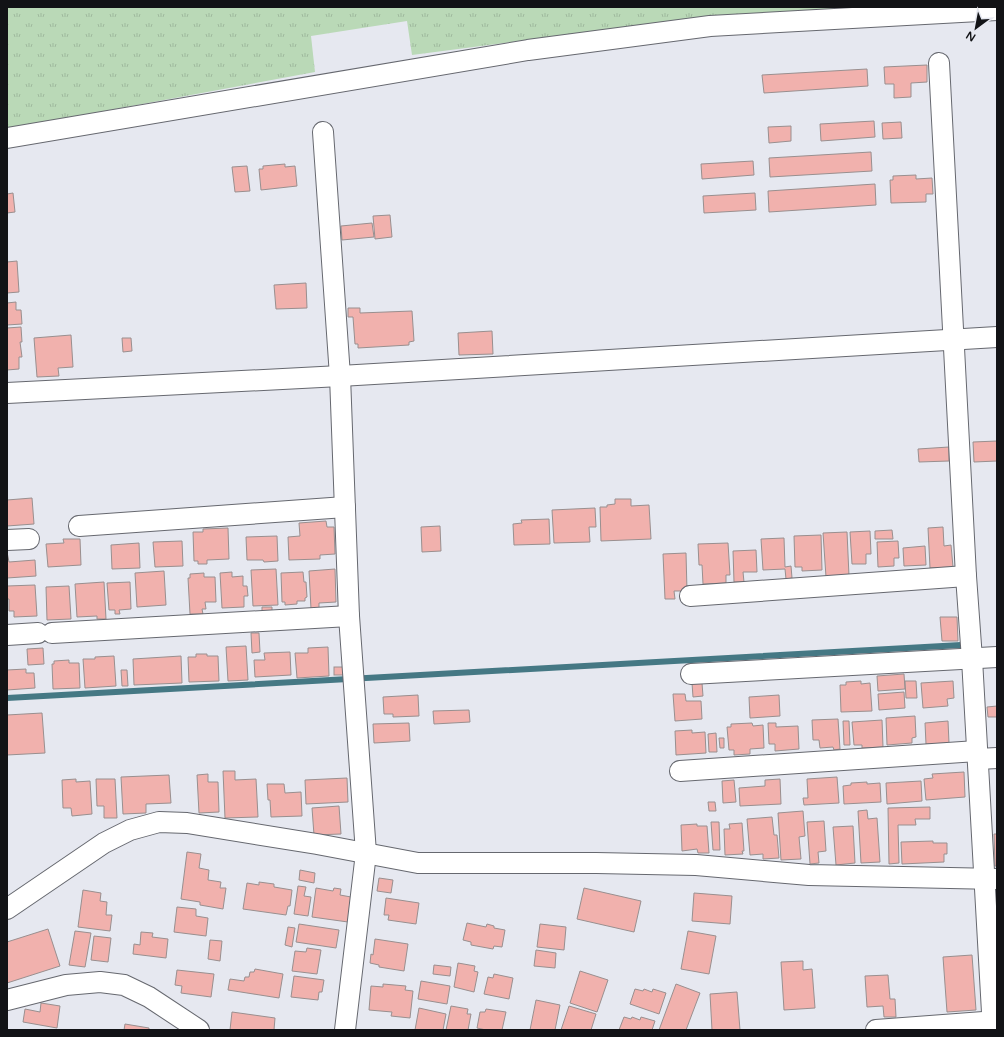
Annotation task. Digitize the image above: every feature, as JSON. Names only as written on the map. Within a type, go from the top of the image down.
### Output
[{"type":"street","points":[[7,138],[528,50],[702,27],[997,10]]},
{"type":"street","points":[[876,1030],[994,1024],[991,879],[977,755],[939,63]]},
{"type":"street","points":[[323,132],[340,376],[349,616],[366,853],[345,1030]]},
{"type":"street","points":[[7,393],[340,376],[997,337]]},
{"type":"street","points":[[79,526],[346,507]]},
{"type":"street","points":[[7,540],[29,539]]},
{"type":"street","points":[[690,596],[966,576]]},
{"type":"street","points":[[7,635],[349,616]]},
{"type":"street","points":[[691,674],[997,657]]},
{"type":"street","points":[[680,770],[977,755],[997,758]]},
{"type":"street","points":[[7,909],[104,843],[130,830],[159,822],[187,823],[418,863],[596,863],[696,865],[809,875],[991,879]]},
{"type":"street","points":[[7,1000],[66,984],[100,982],[124,985],[149,997],[199,1030]]},
{"type":"green space","points":[[7,7],[862,7],[706,17],[412,55],[407,21],[311,36],[315,72],[7,129]]},
{"type":"building","points":[[927,65],[927,82],[911,83],[911,97],[894,98],[894,84],[885,84],[884,67]]},
{"type":"building","points":[[867,69],[868,86],[764,93],[762,75]]},
{"type":"building","points":[[874,121],[875,137],[821,141],[820,124]]},
{"type":"building","points":[[901,122],[902,138],[883,139],[882,123]]},
{"type":"building","points":[[791,126],[791,141],[769,143],[768,127]]},
{"type":"building","points":[[871,152],[872,171],[770,177],[769,158]]},
{"type":"building","points":[[753,161],[754,175],[702,179],[701,164]]},
{"type":"building","points":[[285,164],[285,167],[295,166],[297,186],[261,190],[259,169],[263,169],[263,166]]},
{"type":"building","points":[[247,166],[250,191],[235,192],[232,167]]},
{"type":"building","points":[[916,175],[916,179],[932,178],[933,194],[926,194],[926,202],[891,203],[890,180],[893,180],[893,176]]},
{"type":"building","points":[[875,184],[876,205],[769,212],[768,191]]},
{"type":"building","points":[[13,193],[15,212],[7,213],[7,194]]},
{"type":"building","points":[[755,193],[756,210],[704,213],[703,196]]},
{"type":"building","points":[[390,215],[392,237],[375,239],[373,216]]},
{"type":"building","points":[[372,223],[374,237],[342,240],[341,226]]},
{"type":"building","points":[[17,261],[19,292],[7,293],[7,262]]},
{"type":"building","points":[[306,283],[307,308],[276,309],[274,285]]},
{"type":"building","points":[[16,302],[16,310],[21,310],[22,324],[7,325],[7,303]]},
{"type":"building","points":[[348,308],[360,308],[360,313],[412,311],[414,341],[409,342],[409,345],[358,348],[358,344],[355,344],[353,317],[348,317]]},
{"type":"building","points":[[21,327],[22,342],[20,342],[22,357],[19,357],[19,369],[7,370],[7,328]]},
{"type":"building","points":[[492,331],[493,354],[459,355],[458,333]]},
{"type":"building","points":[[71,335],[73,367],[58,368],[59,376],[37,377],[34,338]]},
{"type":"building","points":[[122,338],[131,338],[132,351],[123,352]]},
{"type":"building","points":[[997,441],[997,461],[974,462],[973,442]]},
{"type":"building","points":[[949,447],[949,461],[919,462],[918,449]]},
{"type":"building","points":[[32,498],[34,524],[7,526],[7,500]]},
{"type":"building","points":[[615,499],[631,499],[631,506],[649,505],[651,539],[601,541],[600,507],[607,507],[607,505],[615,504]]},
{"type":"building","points":[[595,508],[596,527],[589,527],[590,542],[554,543],[552,510]]},
{"type":"building","points":[[549,519],[550,544],[514,545],[513,524],[522,523],[521,520]]},
{"type":"building","points":[[326,521],[327,527],[334,527],[335,554],[320,555],[320,559],[289,560],[288,537],[300,536],[299,523]]},
{"type":"building","points":[[440,526],[441,551],[422,552],[421,527]]},
{"type":"building","points":[[943,527],[944,546],[951,545],[953,567],[930,568],[928,528]]},
{"type":"building","points":[[228,528],[229,559],[207,560],[207,564],[198,564],[198,561],[194,561],[193,532],[203,532],[203,529]]},
{"type":"building","points":[[892,530],[893,539],[875,539],[875,531]]},
{"type":"building","points":[[870,531],[871,554],[866,554],[866,564],[852,564],[850,532]]},
{"type":"building","points":[[847,532],[849,576],[826,577],[823,533]]},
{"type":"building","points":[[821,535],[822,570],[802,571],[802,567],[795,567],[794,536]]},
{"type":"building","points":[[277,536],[278,561],[264,562],[263,560],[247,560],[246,537]]},
{"type":"building","points":[[784,538],[785,567],[791,566],[792,578],[786,579],[785,569],[763,570],[761,539]]},
{"type":"building","points":[[63,539],[80,539],[81,565],[48,567],[46,544],[64,543]]},
{"type":"building","points":[[182,541],[183,566],[155,567],[153,542]]},
{"type":"building","points":[[898,541],[899,558],[894,558],[894,566],[878,567],[877,542]]},
{"type":"building","points":[[139,543],[140,568],[112,569],[111,545]]},
{"type":"building","points":[[728,543],[730,575],[726,575],[726,583],[703,584],[702,565],[699,565],[698,544]]},
{"type":"building","points":[[925,546],[926,565],[904,566],[903,548]]},
{"type":"building","points":[[756,550],[757,572],[743,572],[744,582],[734,582],[733,551]]},
{"type":"building","points":[[7,552],[9,562],[35,560],[36,576],[7,578]]},
{"type":"building","points":[[686,553],[687,591],[674,591],[675,599],[665,599],[663,554]]},
{"type":"building","points":[[276,569],[278,605],[253,606],[251,570]]},
{"type":"building","points":[[335,569],[336,602],[319,603],[319,608],[311,609],[309,571]]},
{"type":"building","points":[[164,571],[166,605],[137,607],[135,573]]},
{"type":"building","points":[[232,572],[232,577],[243,576],[243,586],[247,586],[248,596],[244,596],[244,607],[222,608],[220,573]]},
{"type":"building","points":[[303,572],[304,582],[306,582],[307,597],[305,598],[305,601],[297,601],[297,604],[285,605],[285,602],[282,602],[281,573]]},
{"type":"building","points":[[204,573],[204,577],[215,577],[216,602],[205,602],[206,609],[202,609],[203,614],[190,614],[188,578],[190,578],[190,574]]},
{"type":"building","points":[[104,582],[106,619],[97,619],[97,616],[77,617],[75,584]]},
{"type":"building","points":[[130,582],[131,609],[119,610],[120,614],[115,614],[115,610],[109,610],[107,583]]},
{"type":"building","points":[[35,585],[37,616],[14,617],[14,611],[9,611],[7,586]]},
{"type":"building","points":[[69,586],[71,619],[47,620],[46,587]]},
{"type":"building","points":[[262,607],[272,607],[272,611],[262,612]]},
{"type":"building","points":[[940,617],[957,617],[958,641],[942,641]]},
{"type":"building","points":[[251,633],[259,633],[260,652],[252,653]]},
{"type":"building","points":[[246,646],[248,680],[228,681],[226,647]]},
{"type":"building","points":[[328,647],[329,676],[297,678],[295,653],[308,653],[308,648]]},
{"type":"building","points":[[43,648],[44,664],[28,665],[27,649]]},
{"type":"building","points":[[290,652],[291,675],[255,677],[254,660],[265,660],[264,653]]},
{"type":"building","points":[[196,654],[218,656],[219,681],[189,682],[188,657],[196,657]]},
{"type":"building","points":[[114,656],[116,686],[85,688],[83,659]]},
{"type":"building","points":[[181,656],[182,683],[134,685],[133,659]]},
{"type":"building","points":[[69,660],[69,663],[79,663],[80,688],[53,689],[52,664],[54,664],[54,661]]},
{"type":"building","points":[[334,667],[344,667],[344,675],[334,675]]},
{"type":"building","points":[[26,669],[26,673],[34,673],[35,688],[7,690],[7,670]]},
{"type":"building","points":[[121,670],[127,670],[128,686],[122,686]]},
{"type":"building","points":[[904,674],[905,689],[878,691],[877,676]]},
{"type":"building","points":[[861,681],[861,684],[870,683],[872,711],[841,712],[840,685],[846,685],[846,682]]},
{"type":"building","points":[[905,681],[916,681],[917,698],[906,698]]},
{"type":"building","points":[[953,681],[954,698],[947,699],[948,706],[923,708],[921,683]]},
{"type":"building","points":[[692,683],[702,683],[703,696],[693,697]]},
{"type":"building","points":[[904,692],[905,708],[879,710],[878,694]]},
{"type":"building","points":[[673,694],[685,694],[686,701],[701,701],[702,719],[675,721]]},
{"type":"building","points":[[418,695],[419,716],[393,717],[393,714],[384,714],[383,697]]},
{"type":"building","points":[[779,695],[780,716],[750,718],[749,697]]},
{"type":"building","points":[[997,706],[997,717],[988,717],[987,707]]},
{"type":"building","points":[[469,710],[470,722],[434,724],[433,711]]},
{"type":"building","points":[[42,713],[45,753],[7,755],[7,715]]},
{"type":"building","points":[[915,716],[916,737],[912,738],[912,743],[887,745],[886,718]]},
{"type":"building","points":[[838,719],[840,749],[834,750],[833,747],[820,748],[819,740],[813,740],[812,720]]},
{"type":"building","points":[[882,720],[883,747],[862,748],[862,745],[854,745],[852,722]]},
{"type":"building","points":[[843,721],[849,721],[850,745],[844,745]]},
{"type":"building","points":[[948,721],[949,743],[926,744],[925,723]]},
{"type":"building","points":[[409,723],[410,741],[374,743],[373,724]]},
{"type":"building","points":[[752,723],[753,726],[763,725],[764,748],[750,749],[750,754],[734,755],[734,750],[729,750],[727,727],[731,727],[731,724]]},
{"type":"building","points":[[768,723],[776,723],[776,727],[798,726],[799,749],[775,751],[775,744],[769,744]]},
{"type":"building","points":[[692,730],[692,733],[705,732],[706,753],[676,755],[675,731]]},
{"type":"building","points":[[716,733],[717,752],[709,752],[708,734]]},
{"type":"building","points":[[719,738],[724,738],[724,748],[720,748]]},
{"type":"building","points":[[223,771],[235,771],[235,780],[256,779],[258,817],[225,818]]},
{"type":"building","points":[[964,772],[965,797],[926,800],[924,779],[933,778],[932,774]]},
{"type":"building","points":[[208,774],[208,782],[218,782],[219,812],[199,813],[197,775]]},
{"type":"building","points":[[169,775],[171,803],[146,804],[146,813],[123,814],[121,777]]},
{"type":"building","points":[[837,777],[839,803],[804,805],[803,798],[808,798],[807,779]]},
{"type":"building","points":[[347,778],[348,802],[306,804],[305,780]]},
{"type":"building","points":[[76,779],[76,782],[90,781],[92,814],[72,816],[71,808],[63,808],[62,780]]},
{"type":"building","points":[[96,779],[115,779],[117,818],[104,818],[104,806],[97,806]]},
{"type":"building","points":[[780,779],[781,804],[740,806],[739,788],[765,786],[765,780]]},
{"type":"building","points":[[734,780],[736,802],[723,803],[722,781]]},
{"type":"building","points":[[921,781],[922,801],[887,804],[886,783]]},
{"type":"building","points":[[867,782],[867,784],[880,783],[881,802],[844,804],[843,786],[851,785],[851,783]]},
{"type":"building","points":[[267,784],[284,784],[285,793],[301,792],[302,816],[271,817]]},
{"type":"building","points":[[708,802],[715,802],[716,811],[709,811]]},
{"type":"building","points":[[339,806],[341,834],[314,835],[312,808]]},
{"type":"building","points":[[930,807],[930,819],[915,819],[916,825],[898,825],[899,863],[889,864],[888,808]]},
{"type":"building","points":[[867,810],[868,819],[877,818],[880,862],[861,863],[858,811]]},
{"type":"building","points":[[803,811],[805,836],[799,837],[801,859],[781,860],[778,813]]},
{"type":"building","points":[[772,817],[774,835],[777,835],[779,858],[763,859],[763,854],[750,855],[747,819]]},
{"type":"building","points":[[824,821],[826,851],[818,852],[819,863],[810,864],[807,822]]},
{"type":"building","points":[[711,822],[719,822],[720,850],[713,850]]},
{"type":"building","points":[[742,823],[743,854],[725,855],[724,829],[730,829],[729,824]]},
{"type":"building","points":[[697,824],[697,826],[707,826],[709,853],[698,853],[697,849],[682,851],[681,825]]},
{"type":"building","points":[[853,826],[855,863],[836,865],[833,827]]},
{"type":"building","points":[[994,834],[997,834],[997,866],[995,866]]},
{"type":"building","points":[[933,841],[933,843],[947,843],[947,854],[944,854],[944,862],[902,864],[901,842]]},
{"type":"building","points":[[187,852],[201,854],[199,868],[209,870],[208,880],[221,882],[220,888],[226,888],[223,909],[200,905],[200,902],[181,899]]},
{"type":"building","points":[[300,870],[315,873],[314,883],[299,880]]},
{"type":"building","points":[[379,878],[393,880],[391,893],[377,891]]},
{"type":"building","points":[[259,882],[274,884],[274,887],[292,890],[290,906],[288,906],[286,915],[243,909],[247,883],[259,885]]},
{"type":"building","points":[[298,886],[306,887],[304,896],[311,897],[308,916],[294,914]]},
{"type":"building","points":[[316,888],[333,891],[334,888],[341,889],[340,895],[351,897],[348,922],[312,917]]},
{"type":"building","points":[[584,888],[641,901],[634,932],[577,919]]},
{"type":"building","points":[[83,890],[101,893],[100,901],[107,902],[106,915],[112,915],[110,931],[78,927]]},
{"type":"building","points":[[694,893],[732,896],[730,924],[692,921]]},
{"type":"building","points":[[386,898],[419,903],[416,924],[388,920],[389,915],[384,915]]},
{"type":"building","points":[[177,907],[196,909],[196,916],[208,918],[206,936],[174,932]]},
{"type":"building","points":[[467,923],[486,927],[487,924],[494,926],[494,928],[505,930],[502,947],[494,946],[493,949],[471,945],[471,942],[463,940]]},
{"type":"building","points":[[299,924],[339,930],[336,948],[296,942]]},
{"type":"building","points":[[540,924],[566,927],[564,950],[537,947]]},
{"type":"building","points":[[288,927],[295,928],[292,947],[285,945]]},
{"type":"building","points":[[48,929],[60,966],[7,983],[7,942]]},
{"type":"building","points":[[75,931],[91,933],[85,967],[69,965]]},
{"type":"building","points":[[688,931],[716,936],[709,974],[681,969]]},
{"type":"building","points":[[141,932],[153,933],[152,937],[168,939],[166,958],[133,954],[134,944],[140,945]]},
{"type":"building","points":[[94,936],[111,938],[108,962],[91,960]]},
{"type":"building","points":[[375,939],[408,944],[404,971],[379,967],[379,965],[370,963],[371,954],[373,955]]},
{"type":"building","points":[[210,940],[222,941],[220,961],[208,959]]},
{"type":"building","points":[[307,948],[321,950],[317,974],[292,971],[295,951],[306,952]]},
{"type":"building","points":[[536,950],[556,953],[555,968],[534,966]]},
{"type":"building","points":[[972,955],[976,1010],[947,1012],[943,957]]},
{"type":"building","points":[[803,961],[803,970],[812,969],[815,1008],[784,1010],[781,962]]},
{"type":"building","points":[[458,963],[475,966],[474,971],[478,972],[474,992],[454,987]]},
{"type":"building","points":[[434,965],[451,967],[450,976],[433,974]]},
{"type":"building","points":[[255,969],[283,974],[279,998],[228,990],[230,979],[244,981],[245,977],[249,977],[250,972],[254,972]]},
{"type":"building","points":[[177,970],[214,974],[211,997],[181,993],[182,986],[175,985]]},
{"type":"building","points":[[580,971],[608,980],[597,1012],[570,1003]]},
{"type":"building","points":[[494,974],[513,978],[509,999],[484,994],[488,977],[493,978]]},
{"type":"building","points":[[888,975],[890,999],[895,999],[896,1017],[884,1017],[883,1006],[867,1007],[865,976]]},
{"type":"building","points":[[294,976],[324,980],[322,992],[319,992],[318,1000],[291,997]]},
{"type":"building","points":[[421,981],[450,986],[447,1004],[418,999]]},
{"type":"building","points":[[383,984],[406,986],[405,990],[413,991],[410,1018],[391,1016],[392,1012],[369,1010],[371,986],[383,987]]},
{"type":"building","points":[[676,984],[700,993],[686,1030],[659,1030]]},
{"type":"building","points":[[635,989],[643,991],[644,989],[652,992],[653,989],[666,993],[659,1014],[630,1004]]},
{"type":"building","points":[[737,992],[740,1030],[712,1030],[710,994]]},
{"type":"building","points":[[536,1000],[560,1005],[555,1030],[530,1030]]},
{"type":"building","points":[[41,1003],[60,1006],[57,1028],[23,1022],[25,1009],[40,1012]]},
{"type":"building","points":[[451,1006],[468,1009],[467,1014],[471,1014],[468,1030],[446,1030]]},
{"type":"building","points":[[569,1006],[596,1014],[591,1030],[561,1030]]},
{"type":"building","points":[[419,1008],[446,1014],[443,1030],[415,1030]]},
{"type":"building","points":[[486,1009],[506,1012],[502,1030],[486,1030],[477,1028],[480,1012],[485,1012]]},
{"type":"building","points":[[232,1012],[275,1018],[274,1030],[230,1030]]},
{"type":"building","points":[[624,1017],[631,1019],[632,1017],[640,1020],[641,1017],[655,1021],[652,1030],[619,1030]]},
{"type":"building","points":[[125,1024],[149,1028],[149,1030],[124,1030]]},
{"type":"waterway","points":[[7,698],[961,645]]}]
